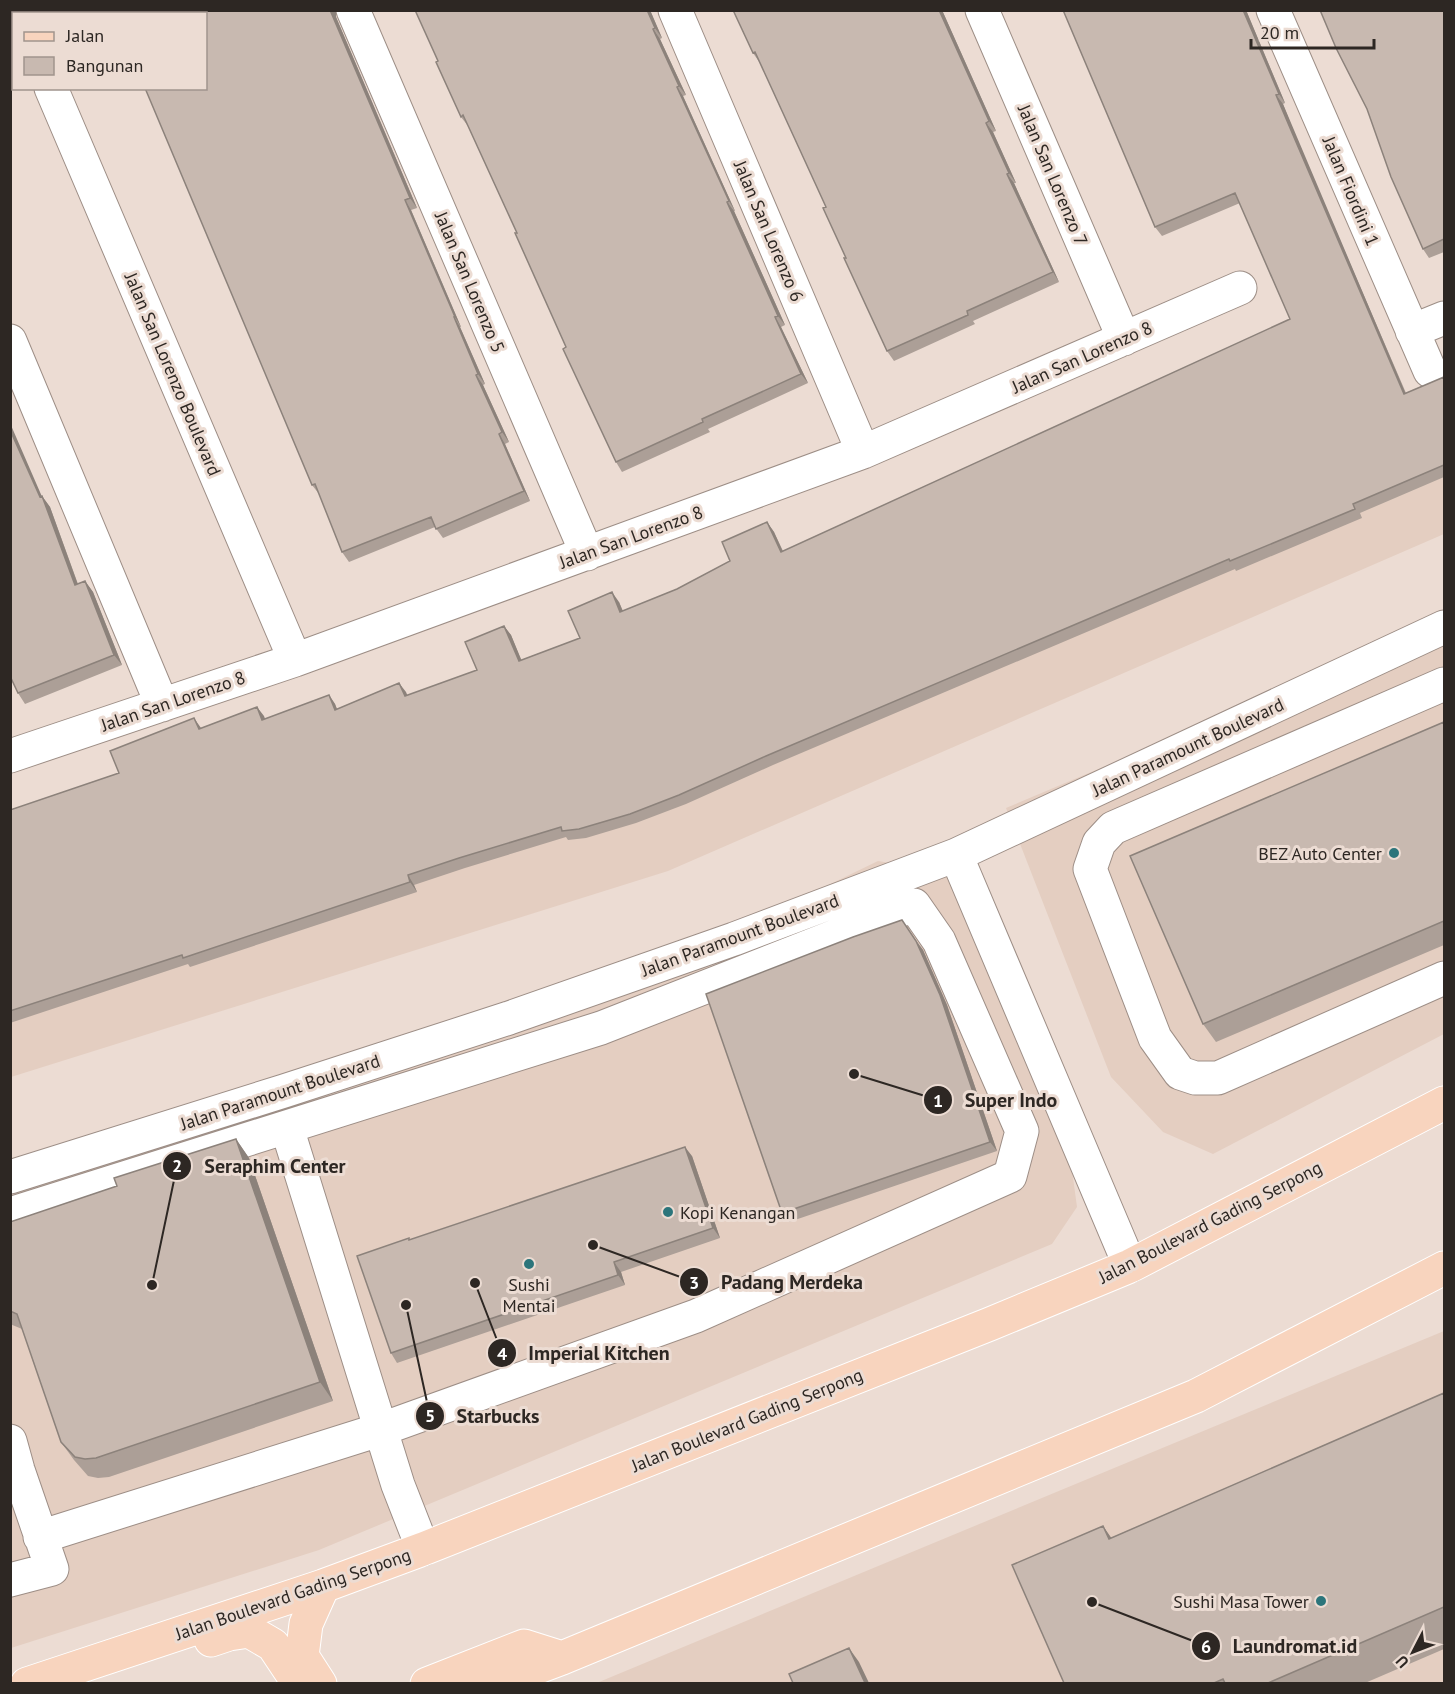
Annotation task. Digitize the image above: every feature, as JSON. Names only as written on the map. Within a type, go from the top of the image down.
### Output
[{"type":"main road","name":"Jalan Boulevard Gading Serpong","points":[[27,1683],[323,1586],[423,1549],[979,1328],[1130,1266],[1444,1103]]},
{"type":"main road","points":[[493,1683],[562,1658],[1196,1396],[1444,1268]]},
{"type":"main road","points":[[320,1683],[302,1656],[306,1624],[323,1586]]},
{"type":"main road","points":[[91,1683],[229,1634],[249,1631],[273,1645],[296,1683]]},
{"type":"main road","points":[[427,1683],[524,1646],[562,1658]]},
{"type":"street","name":"Jalan San Lorenzo 5","points":[[353,10],[587,554]]},
{"type":"street","name":"Jalan San Lorenzo 6","points":[[675,10],[863,452]]},
{"type":"street","name":"Jalan San Lorenzo 7","points":[[982,10],[1124,339]]},
{"type":"street","name":"Jalan Fiordini 1","points":[[1273,10],[1430,371]]},
{"type":"street","name":"Jalan San Lorenzo Boulevard","points":[[52,90],[295,660]]},
{"type":"street","name":"Jalan San Lorenzo 8","points":[[10,756],[295,660],[863,452],[1240,288]]},
{"type":"street","points":[[1412,331],[1444,318]]},
{"type":"street","points":[[10,341],[162,705]]},
{"type":"street","name":"Jalan Paramount Boulevard","points":[[10,1177],[509,1018],[734,939],[956,855],[1444,627]]},
{"type":"street","points":[[1444,684],[1113,828],[1099,843],[1090,869],[1155,1038],[1180,1073],[1195,1078],[1218,1078],[1444,978]]},
{"type":"street","points":[[956,855],[1130,1266]]},
{"type":"street","points":[[10,1214],[602,1028],[914,905],[939,941],[1022,1131],[1010,1176],[696,1316],[382,1429],[40,1537]]},
{"type":"street","points":[[287,1128],[398,1485],[423,1549]]},
{"type":"street","points":[[10,1580],[52,1569],[13,1461]]},
{"type":"shaded area","points":[[1444,376],[1444,534],[668,871],[11,1077],[11,919],[672,711]]},
{"type":"shaded area","points":[[1444,623],[1444,1034],[1213,1154],[1163,1132],[1111,1077],[1006,808]]},
{"type":"shaded area","points":[[878,861],[949,873],[1072,1170],[1077,1207],[1052,1244],[319,1550],[11,1648],[10,1170],[705,945]]},
{"type":"shaded area","points":[[1444,1331],[1444,1683],[595,1684],[599,1682]]},
{"type":"building","points":[[112,10],[330,10],[410,198],[405,200],[455,317],[478,374],[476,375],[502,432],[499,434],[524,491],[436,529],[431,517],[342,552],[146,90],[207,90],[207,12],[112,12]]},
{"type":"building","points":[[415,10],[647,10],[655,28],[653,29],[679,86],[677,87],[729,201],[727,202],[801,374],[702,419],[703,422],[616,462],[563,349],[566,347],[515,233],[517,233],[463,115],[461,117]]},
{"type":"building","points":[[733,10],[939,10],[989,121],[986,123],[1009,173],[1007,174],[1053,272],[967,311],[968,315],[887,351],[844,258],[846,258],[823,208],[826,207],[755,52],[753,53]]},
{"type":"building","points":[[1063,10],[1243,10],[1279,94],[1276,95],[1404,394],[1444,377],[1444,465],[1353,504],[1355,509],[1230,561],[1229,559],[630,814],[579,829],[562,831],[561,827],[459,858],[408,875],[410,882],[183,958],[182,955],[10,1011],[10,810],[119,773],[110,751],[194,718],[199,729],[257,707],[262,720],[329,695],[335,710],[399,683],[405,696],[477,670],[465,642],[504,626],[519,661],[580,638],[568,611],[612,592],[620,612],[677,589],[730,561],[722,542],[767,522],[781,552],[1290,319],[1235,193],[1155,227]]},
{"type":"building","points":[[1320,10],[1444,10],[1444,239],[1423,249],[1391,177],[1367,109],[1336,48]]},
{"type":"building","points":[[10,430],[40,497],[42,496],[75,585],[85,581],[114,655],[18,693],[10,676]]},
{"type":"building","points":[[1444,722],[1444,921],[1203,1024],[1130,856]]},
{"type":"building","points":[[902,920],[916,941],[940,995],[990,1142],[782,1213],[706,994]]},
{"type":"building","points":[[236,1139],[320,1382],[96,1458],[75,1457],[61,1442],[17,1314],[10,1311],[10,1222],[117,1186],[114,1178]]},
{"type":"building","points":[[685,1147],[713,1228],[614,1262],[618,1275],[391,1353],[357,1256]]},
{"type":"building","points":[[1444,1393],[1444,1607],[1268,1683],[1225,1683],[1223,1679],[1214,1683],[1064,1683],[1012,1565],[1103,1526],[1109,1539]]},
{"type":"building","points":[[849,1648],[865,1683],[793,1683],[789,1674]]},
{"type":"place","name":"BEZ Auto Center","points":[[1394,853]]},
{"type":"place","name":"Super Indo","points":[[854,1074]]},
{"type":"place","name":"Kopi Kenangan","points":[[668,1212]]},
{"type":"place","name":"Padang Merdeka","points":[[593,1245]]},
{"type":"place","name":"Sushi Mentai","points":[[529,1264]]},
{"type":"place","name":"Imperial Kitchen","points":[[475,1283]]},
{"type":"place","name":"Seraphim Center","points":[[152,1285]]},
{"type":"place","name":"Starbucks","points":[[406,1305]]},
{"type":"place","name":"Sushi Masa Tower","points":[[1321,1601]]},
{"type":"place","name":"Laundromat.id","points":[[1092,1602]]}]
